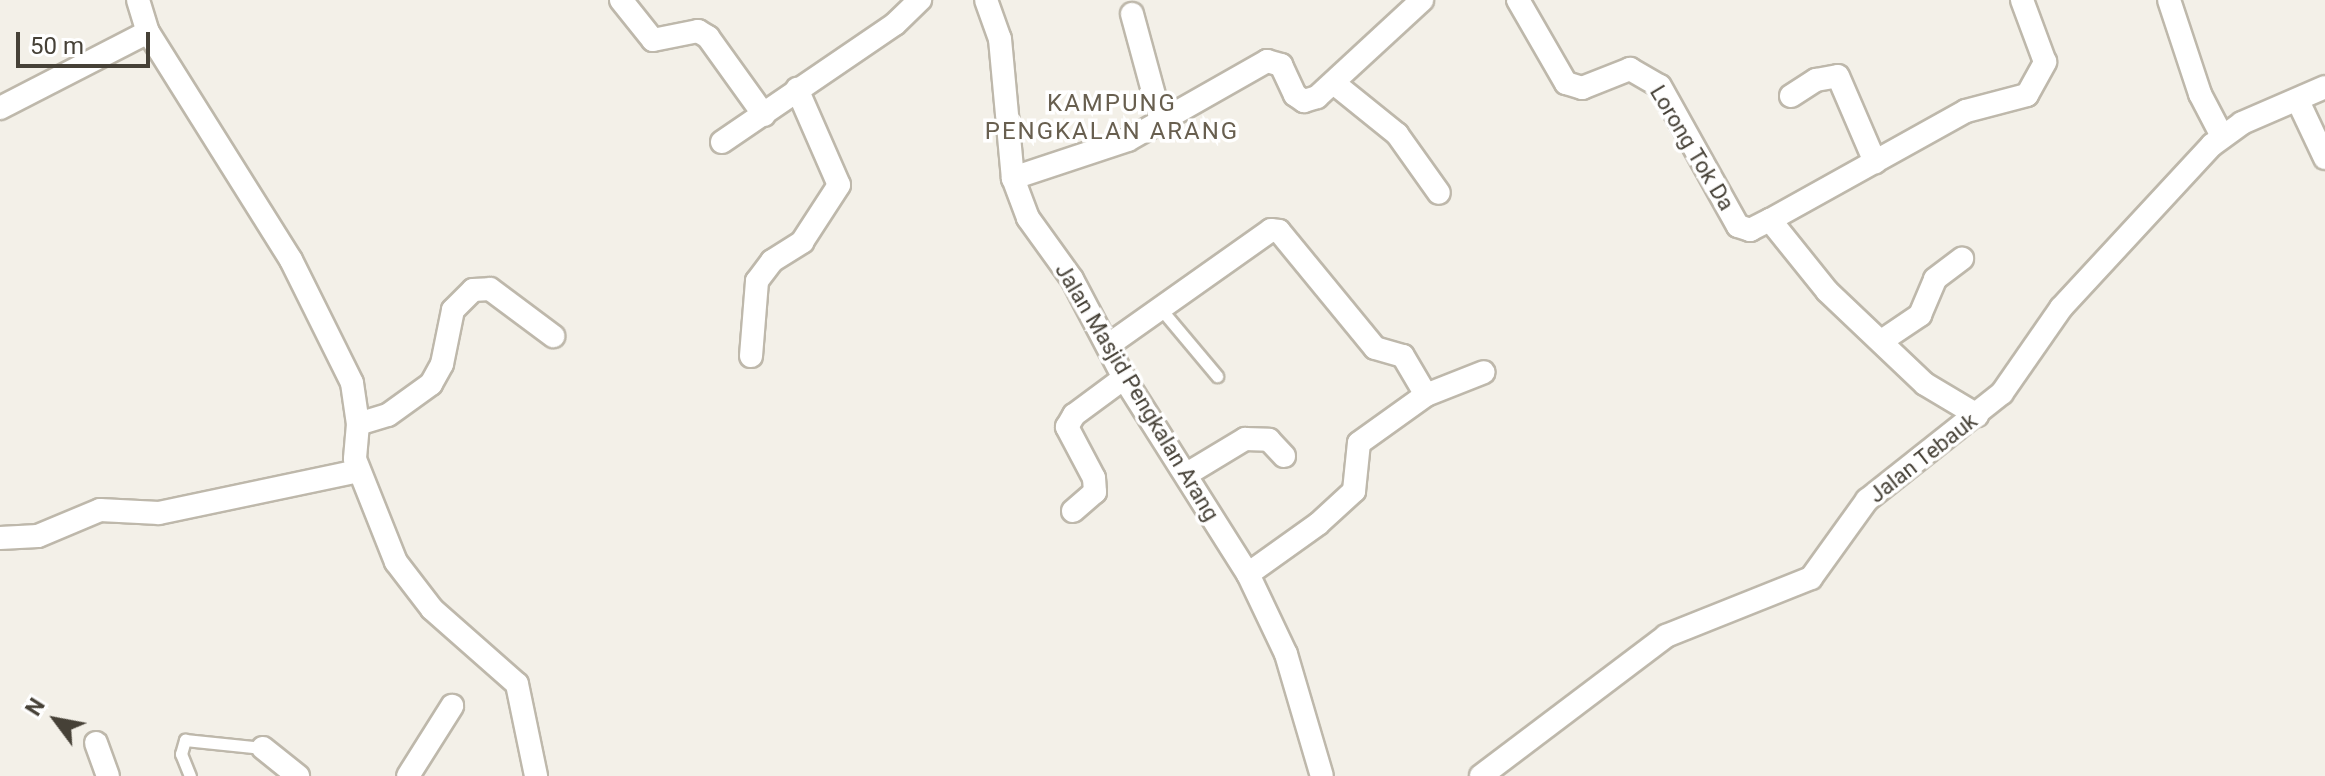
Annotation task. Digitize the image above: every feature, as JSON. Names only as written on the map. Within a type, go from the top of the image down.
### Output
[{"type":"street","points":[[138,0],[148,32],[291,260],[352,383],[358,424],[358,471],[386,543],[418,594],[517,684],[536,776]]},
{"type":"street","points":[[621,0],[653,40],[698,31],[708,37],[764,115]]},
{"type":"street","points":[[722,142],[895,24],[920,0]]},
{"type":"street","name":"Jalan Masjid Pengkalan Arang","points":[[986,0],[1000,39],[1013,178],[1028,218],[1110,344],[1124,378],[1248,574],[1286,654],[1322,776]]},
{"type":"street","points":[[1013,178],[1128,140],[1267,61],[1281,65],[1304,101],[1335,84],[1422,0]]},
{"type":"street","name":"Lorong Tok Da","points":[[1518,0],[1566,83],[1582,88],[1630,69],[1645,73],[1660,86],[1738,226],[1750,230],[1770,220]]},
{"type":"street","points":[[1977,415],[1925,384],[1883,340],[1827,291],[1770,220],[1966,111],[2027,95],[2035,86],[2045,62],[2022,0]]},
{"type":"street","points":[[2169,0],[2200,94],[2222,136]]},
{"type":"street","points":[[1132,14],[1161,121]]},
{"type":"street","points":[[0,108],[148,32]]},
{"type":"street","points":[[1791,96],[1816,80],[1838,76],[1875,162]]},
{"type":"street","points":[[1335,84],[1397,134],[1439,193]]},
{"type":"street","name":"Jalan Tebauk","points":[[1481,776],[1666,636],[1811,578],[1867,500],[2002,393],[2061,308],[2222,136],[2325,87]]},
{"type":"street","points":[[751,356],[757,281],[772,261],[802,242],[839,185],[797,89]]},
{"type":"street","points":[[2298,101],[2325,158]]},
{"type":"street","points":[[1110,344],[1271,230],[1279,231],[1375,348],[1403,356],[1426,395]]},
{"type":"street","points":[[1883,340],[1920,315],[1935,279],[1962,259]]},
{"type":"street","points":[[358,424],[388,415],[431,384],[442,364],[453,310],[473,290],[490,289],[553,336]]},
{"type":"street","points":[[1248,574],[1318,524],[1354,491],[1359,443],[1426,395],[1484,372]]},
{"type":"street","points":[[1073,511],[1095,492],[1094,478],[1067,427],[1074,415],[1124,378]]},
{"type":"street","points":[[1187,474],[1245,439],[1269,440],[1284,456]]},
{"type":"street","points":[[0,538],[38,536],[100,510],[159,513],[358,471]]},
{"type":"street","points":[[408,776],[452,706]]},
{"type":"street","points":[[96,743],[108,776]]},
{"type":"street","points":[[263,748],[298,776]]},
{"type":"lane","points":[[1160,308],[1217,376]]},
{"type":"lane","points":[[190,776],[181,754],[185,740],[263,748]]},
{"type":"district","name":"KAMPUNG PENGKALAN ARANG","points":[[1112,118]]}]
